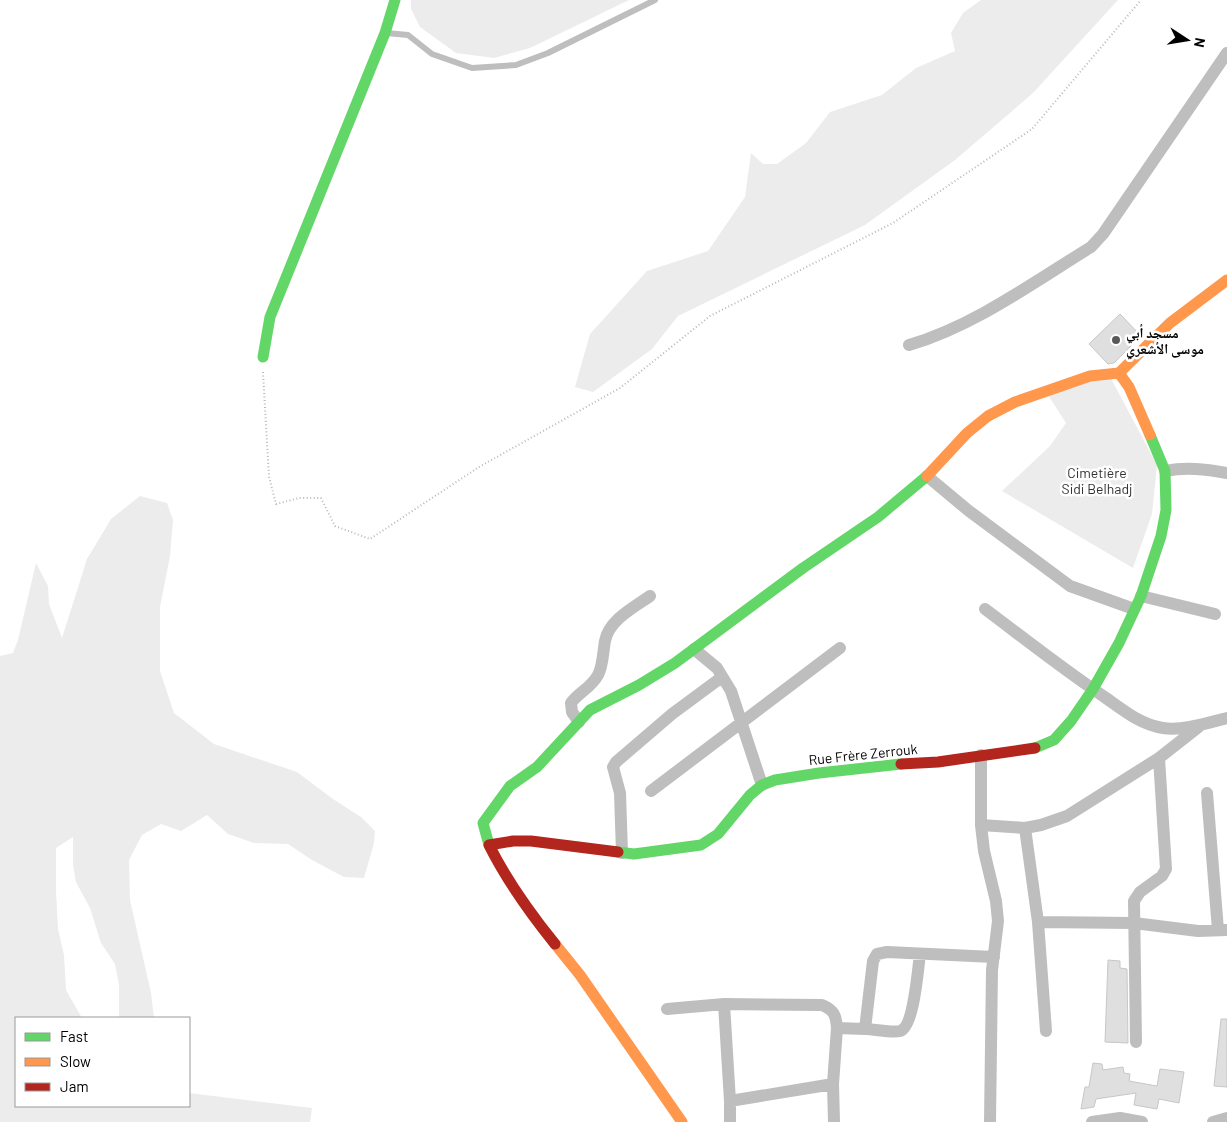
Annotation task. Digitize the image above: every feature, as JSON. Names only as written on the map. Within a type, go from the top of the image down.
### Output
[{"type":"street","points":[[262,357],[270,317],[385,33],[395,0]]},
{"type":"street","points":[[909,345],[957,328],[1091,247],[1103,234],[1227,53]]},
{"type":"street","points":[[682,1122],[580,975],[522,902],[502,871],[489,845],[483,823],[510,786],[538,767],[590,710],[639,685],[674,664],[803,568],[878,517],[927,476],[967,433],[988,416],[1015,402],[1090,376],[1119,373],[1198,299],[1227,280]]},
{"type":"street","name":"Rue Frère Zerrouk","points":[[489,845],[513,841],[531,841],[634,854],[702,845],[718,834],[750,795],[762,785],[775,780],[896,764],[938,762],[1036,748],[1054,740],[1071,721],[1093,690],[1119,643],[1141,596],[1162,536],[1166,510],[1165,471],[1129,387],[1119,373]]},
{"type":"street","points":[[1165,471],[1182,468],[1205,469],[1227,473]]},
{"type":"street","points":[[927,476],[969,511],[1070,586],[1134,609]]},
{"type":"street","points":[[578,722],[572,712],[571,703],[594,683],[600,673],[605,639],[610,628],[621,617],[650,596]]},
{"type":"street","points":[[1141,596],[1214,614]]},
{"type":"street","points":[[985,609],[1093,690],[1136,719],[1149,725],[1164,729],[1179,728],[1227,718]]},
{"type":"street","points":[[651,791],[840,648]]},
{"type":"street","points":[[694,649],[717,668],[731,691],[762,785]]},
{"type":"street","points":[[622,853],[620,794],[613,767],[616,762],[672,714],[722,677]]},
{"type":"street","points":[[981,824],[1025,828],[1041,825],[1067,816],[1159,758],[1203,724]]},
{"type":"street","points":[[980,755],[981,824],[984,851],[996,902],[998,921],[992,970],[990,1122]]},
{"type":"street","points":[[1136,1042],[1134,901],[1140,892],[1162,876],[1166,869],[1159,758]]},
{"type":"street","points":[[1038,922],[1134,923],[1198,931],[1222,930],[1207,793]]},
{"type":"street","points":[[1025,828],[1038,922],[1046,1031]]},
{"type":"street","points":[[865,1029],[873,960],[877,954],[887,952],[994,958]]},
{"type":"street","points":[[837,1028],[900,1031],[906,1027],[912,1012],[920,954]]},
{"type":"street","points":[[724,1004],[730,1122]]},
{"type":"street","points":[[667,1009],[724,1004],[822,1005],[831,1009],[836,1016],[837,1028],[833,1084],[834,1122]]},
{"type":"street","points":[[730,1101],[833,1084]]},
{"type":"street","points":[[1092,1122],[1120,1118],[1142,1122]]},
{"type":"street","points":[[1213,1122],[1227,1118]]},
{"type":"lane","points":[[385,33],[408,35],[432,54],[472,68],[516,65],[548,53],[655,0]]},
{"type":"path","points":[[262,357],[269,477],[276,504],[299,498],[321,498],[335,526],[370,540],[479,467],[620,388],[710,316],[893,223],[1032,129],[1141,0]]},
{"type":"green space","points":[[411,0],[629,0],[530,48],[494,58],[456,53],[420,27],[411,9]]},
{"type":"green space","points":[[981,0],[1118,0],[1033,93],[955,160],[865,225],[678,316],[652,349],[593,392],[575,387],[590,334],[647,271],[708,251],[745,197],[751,153],[763,164],[777,164],[806,143],[830,112],[882,95],[916,68],[955,51],[951,33],[963,13]]},
{"type":"green space","name":"Cimetière Sidi Belhadj","points":[[1107,371],[1157,465],[1152,514],[1133,568],[1002,491],[1050,446],[1066,423],[1048,395]]},
{"type":"green space","points":[[140,496],[167,503],[173,520],[170,556],[160,607],[160,671],[174,713],[214,744],[297,772],[361,817],[375,831],[374,843],[364,878],[344,877],[312,860],[288,844],[254,843],[228,834],[207,815],[181,831],[161,824],[142,835],[129,860],[130,900],[151,993],[154,1017],[119,1017],[119,985],[115,964],[101,943],[90,908],[76,882],[73,865],[73,837],[56,848],[58,929],[64,955],[66,990],[81,1017],[15,1017],[15,1107],[190,1107],[190,1093],[312,1108],[310,1122],[0,1122],[0,656],[13,653],[18,640],[36,563],[48,586],[49,604],[62,638],[87,559],[111,519]]},
{"type":"building","name":"مسجد أبي موسى الأشعري","points":[[1120,314],[1141,336],[1114,363],[1108,364],[1089,344]]},
{"type":"building","points":[[1108,960],[1120,961],[1120,968],[1127,969],[1128,1043],[1105,1042]]},
{"type":"building","points":[[1221,1019],[1227,1019],[1227,1087],[1214,1086]]},
{"type":"building","points":[[1093,1063],[1102,1064],[1103,1070],[1123,1067],[1124,1073],[1130,1074],[1129,1081],[1157,1086],[1160,1069],[1184,1072],[1179,1103],[1159,1099],[1157,1109],[1134,1105],[1136,1093],[1096,1099],[1094,1107],[1081,1109],[1085,1087],[1089,1087]]},
{"type":"traffic: fast","points":[[263,357],[270,317],[385,33],[395,0]]},
{"type":"traffic: fast","points":[[1035,748],[1054,740],[1071,721],[1093,689],[1119,643],[1141,596],[1161,536],[1166,510],[1165,471],[1150,435]]},
{"type":"traffic: fast","points":[[489,845],[483,823],[510,786],[537,767],[590,710],[639,685],[675,663],[803,568],[878,517],[927,476]]},
{"type":"traffic: fast","points":[[618,852],[634,854],[701,845],[718,834],[750,795],[762,785],[775,780],[901,764]]},
{"type":"traffic: slow","points":[[1150,435],[1129,387],[1119,373],[1170,323],[1227,280]]},
{"type":"traffic: slow","points":[[927,476],[967,433],[988,416],[1015,402],[1090,376],[1119,373]]},
{"type":"traffic: slow","points":[[555,944],[580,975],[682,1122]]},
{"type":"traffic: jam","points":[[901,764],[938,762],[1035,748]]},
{"type":"traffic: jam","points":[[555,944],[519,896],[489,845],[513,841],[531,841],[618,852]]},
{"type":"place","name":"مسجد أبي موسى الأشعري","points":[[1116,340]]}]
